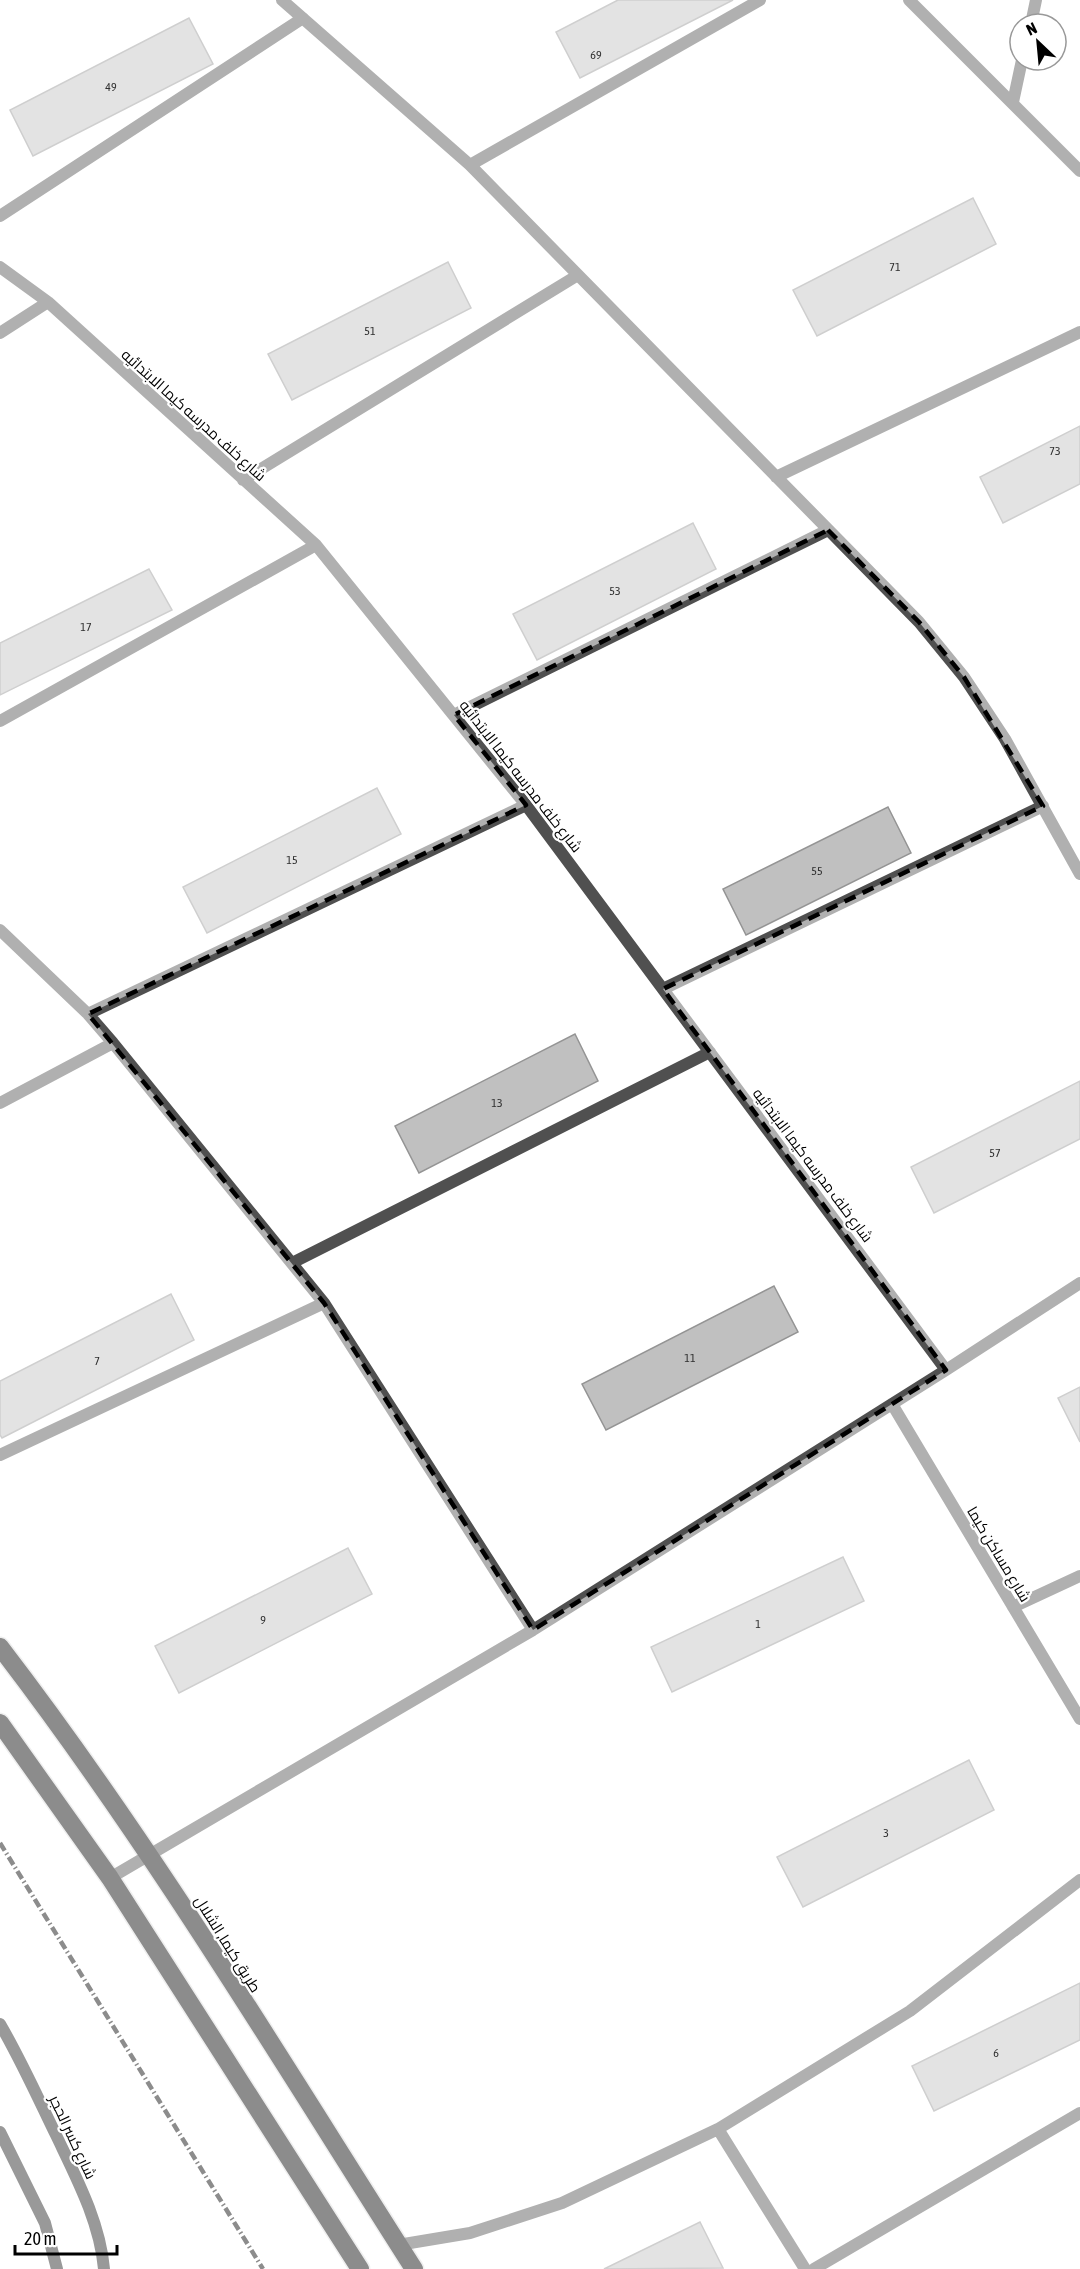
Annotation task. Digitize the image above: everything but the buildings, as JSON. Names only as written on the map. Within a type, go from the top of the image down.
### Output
[{"type":"highway","name":"طريق كيما, الشلال","points":[[0,1647],[56,1720],[150,1855],[414,2269]]},
{"type":"highway","points":[[0,1723],[110,1878],[360,2269]]},
{"type":"main road","name":"شارع كسر الحجر","points":[[0,2024],[18,2055],[80,2186],[94,2223],[104,2269]]},
{"type":"main road","points":[[0,2132],[45,2223],[57,2269]]},
{"type":"street","points":[[282,0],[470,165],[918,622],[964,677],[1005,739],[1080,874]]},
{"type":"street","points":[[470,165],[760,0]]},
{"type":"street","points":[[909,0],[1080,171]]},
{"type":"street","points":[[0,216],[303,18]]},
{"type":"street","points":[[1013,102],[1019,72]]},
{"type":"street","name":"شارع خلف مدرسه كيما الابتدائيه","points":[[0,267],[48,302],[316,545],[526,805],[946,1370]]},
{"type":"street","points":[[243,480],[578,275]]},
{"type":"street","points":[[0,333],[48,302]]},
{"type":"street","points":[[776,477],[1080,332]]},
{"type":"street","points":[[454,716],[828,530]]},
{"type":"street","points":[[0,721],[316,545]]},
{"type":"street","points":[[88,1014],[526,805]]},
{"type":"street","points":[[663,989],[1042,806]]},
{"type":"street","points":[[0,930],[88,1014],[324,1303],[533,1630]]},
{"type":"street","points":[[0,1103],[113,1043]]},
{"type":"street","points":[[292,1263],[710,1052]]},
{"type":"street","points":[[110,1878],[533,1630],[1080,1283]]},
{"type":"street","points":[[0,1455],[324,1303]]},
{"type":"street","name":"شارع مساكن كيما","points":[[892,1404],[1080,1719]]},
{"type":"street","points":[[1013,1607],[1080,1575]]},
{"type":"street","points":[[398,2245],[470,2233],[562,2203],[718,2130],[910,2011],[1080,1880]]},
{"type":"street","points":[[814,2269],[1080,2113]]},
{"type":"street","points":[[718,2130],[805,2269]]},
{"type":"highlighted area","points":[[828,530],[919,622],[964,677],[1043,806],[663,989],[946,1370],[533,1630],[324,1303],[88,1014],[526,805],[454,715]]},
{"type":"railway","points":[[0,1843],[263,2269]]}]
